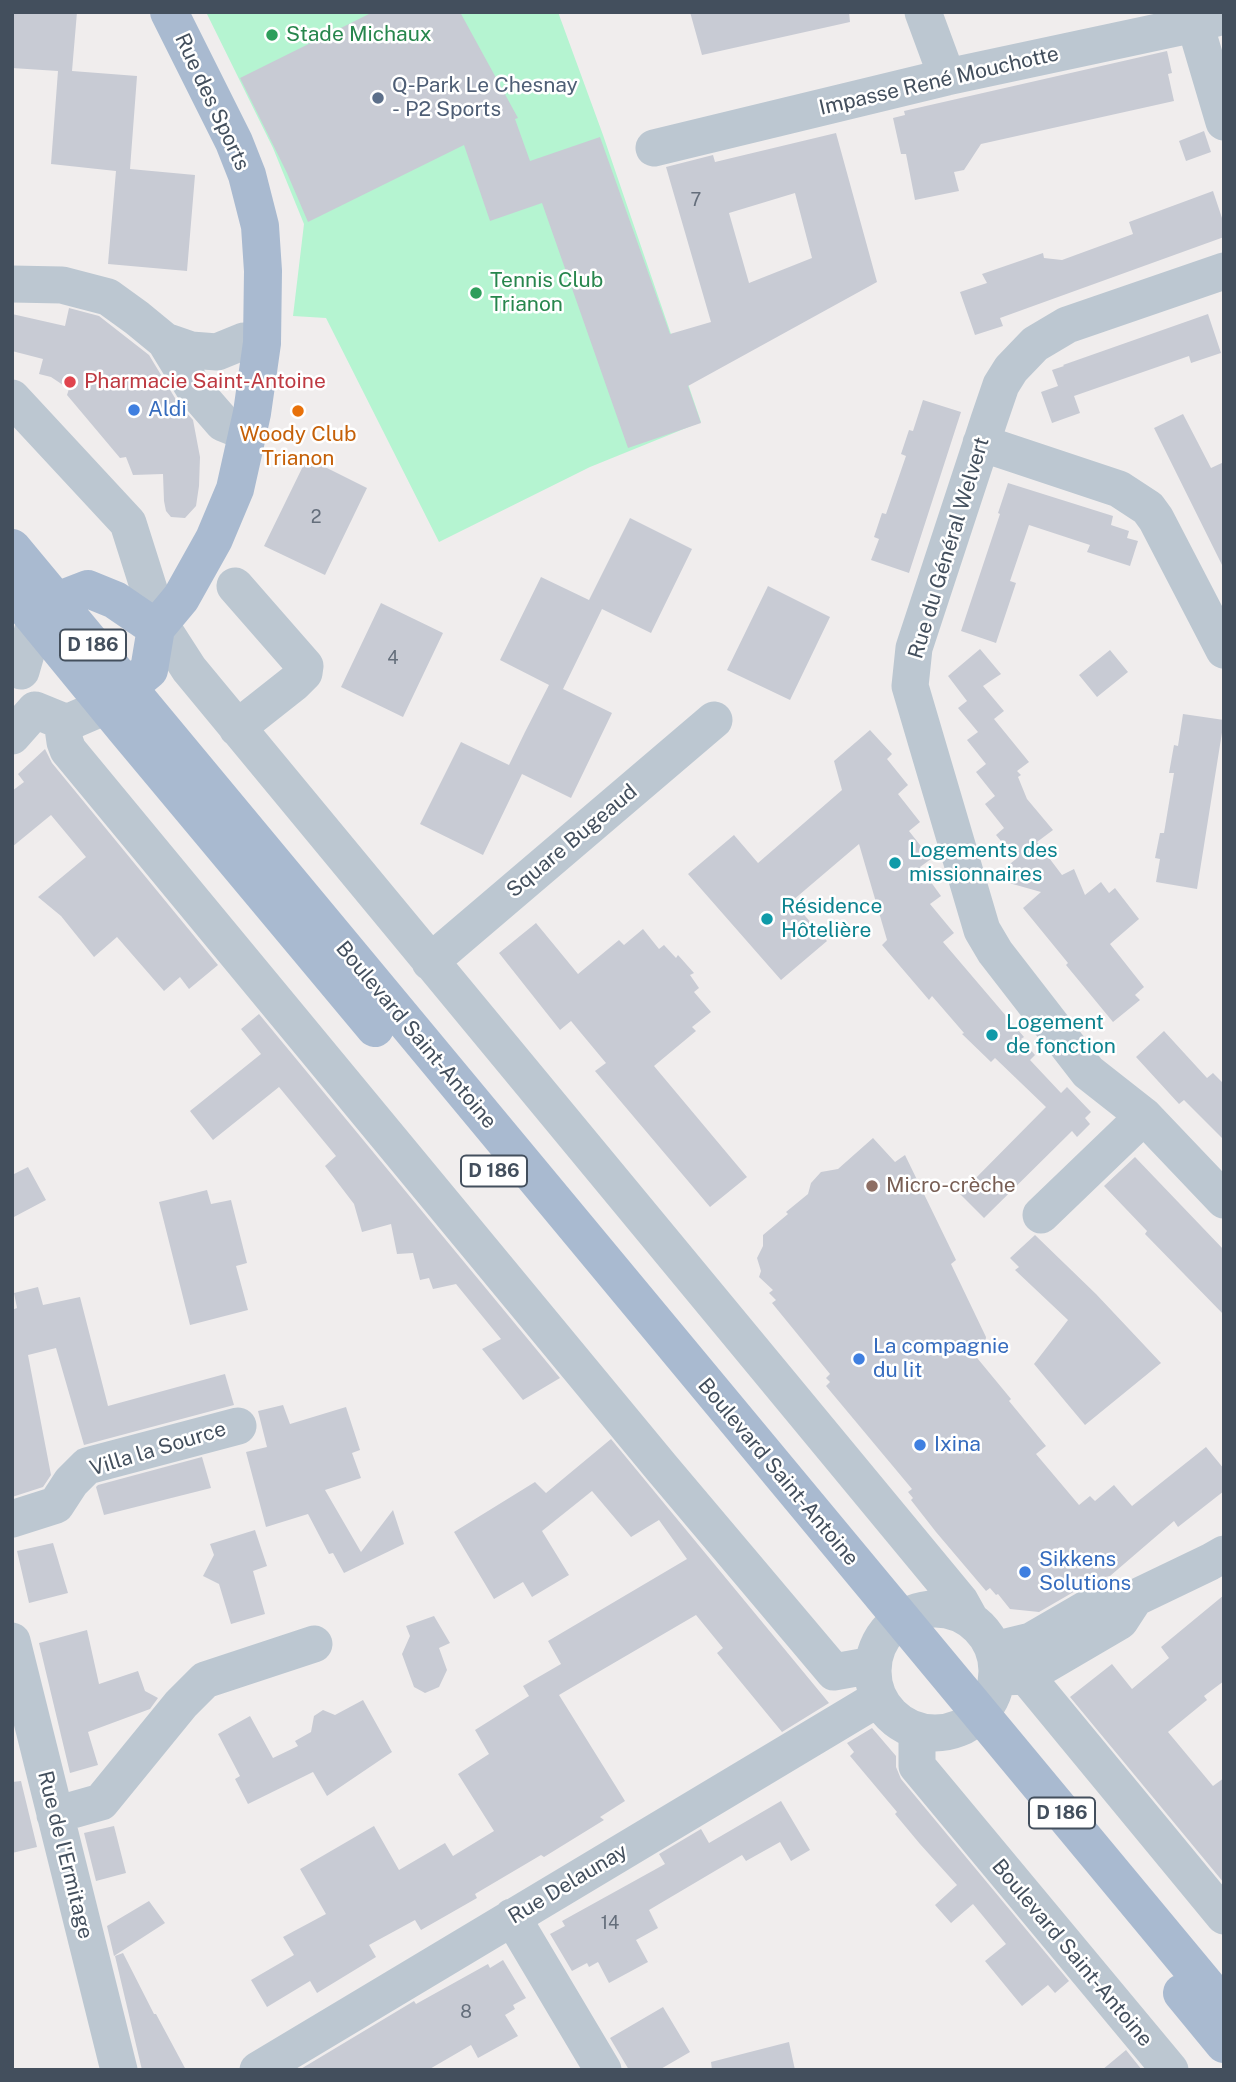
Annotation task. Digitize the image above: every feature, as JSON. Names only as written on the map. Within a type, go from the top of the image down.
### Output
[{"type":"main road","name":"Rue des Sports","points":[[117,697],[149,670],[158,626],[181,598],[214,539],[236,489],[262,343],[263,271],[260,226],[247,175],[234,142],[169,12]]},
{"type":"main road","name":"Boulevard Saint-Antoine","points":[[12,548],[28,630],[117,697],[884,1654],[969,1721],[1224,2007]]},
{"type":"main road","points":[[28,630],[88,589],[115,600],[158,626]]},
{"type":"main road","name":"Boulevard Saint-Antoine","points":[[969,1721],[1224,2043]]},
{"type":"street","points":[[923,12],[947,78]]},
{"type":"street","points":[[1210,20],[1224,122]]},
{"type":"street","name":"Impasse René Mouchotte","points":[[654,148],[947,78],[1210,20]]},
{"type":"street","name":"Rue du Général Welvert","points":[[1224,271],[1083,319],[1050,334],[1035,344],[1011,369],[1001,385],[914,648],[910,686],[982,930],[995,952],[1088,1072],[1144,1116],[1224,1200]]},
{"type":"street","points":[[12,284],[62,285],[108,297],[165,341],[196,392],[223,423],[248,433]]},
{"type":"street","points":[[165,341],[191,350],[217,352],[244,341],[262,343]]},
{"type":"street","points":[[12,398],[128,523],[158,626],[188,669],[960,1601],[1006,1668],[1224,1916]]},
{"type":"street","points":[[981,443],[1119,489],[1148,508],[1224,650]]},
{"type":"street","points":[[234,586],[304,666],[304,673],[237,729]]},
{"type":"street","name":"Boulevard Saint-Antoine","points":[[28,630],[37,723],[65,742],[68,750],[834,1672],[884,1654],[923,1609],[936,1608],[959,1613],[970,1619]]},
{"type":"street","points":[[37,723],[79,719],[117,697]]},
{"type":"street","name":"Square Bugeaud","points":[[430,962],[714,720]]},
{"type":"street","points":[[1041,1214],[1144,1116]]},
{"type":"street","name":"Villa la Source","points":[[12,1519],[56,1505],[71,1482],[87,1466],[238,1426]]},
{"type":"street","points":[[917,1731],[945,1732],[969,1721],[988,1702],[1006,1668],[1120,1621],[1135,1598],[1224,1553]]},
{"type":"street","name":"Rue de l'Ermitage","points":[[12,1641],[119,2070]]},
{"type":"street","points":[[55,1815],[101,1802],[181,1704],[205,1680],[314,1644]]},
{"type":"street","name":"Boulevard Saint-Antoine","points":[[884,1654],[888,1713],[901,1724],[917,1731],[916,1766],[1170,2070]]},
{"type":"street","name":"Rue Delaunay","points":[[258,2070],[512,1917],[884,1654]]},
{"type":"street","points":[[512,1917],[603,2070]]},
{"type":"green space","name":"Tennis Club Trianon","points":[[206,12],[558,12],[701,422],[590,467],[439,542],[326,318],[293,316],[304,224],[273,148]]},
{"type":"building","points":[[12,12],[77,12],[72,71],[137,76],[130,169],[195,175],[187,271],[108,264],[116,171],[51,164],[58,71],[12,68]]},
{"type":"building","points":[[373,12],[460,12],[518,118],[515,119],[530,161],[600,137],[670,334],[711,322],[666,167],[713,155],[715,162],[836,133],[877,282],[688,386],[701,423],[628,448],[542,203],[490,221],[464,145],[308,222],[240,78]],"holes":[[[795,193],[812,258],[749,283],[729,213]]]},
{"type":"building","points":[[690,12],[849,12],[850,22],[702,55]]},
{"type":"building","points":[[1167,51],[1172,73],[1168,74],[1174,101],[981,144],[964,170],[954,172],[959,191],[915,200],[906,154],[901,154],[893,118],[905,115],[904,111]]},
{"type":"building","points":[[1204,131],[1211,152],[1186,161],[1179,141]]},
{"type":"building","points":[[1213,191],[1224,224],[1224,237],[1000,318],[1003,326],[975,335],[960,292],[987,283],[982,274],[1043,253],[1044,258],[1062,260],[1133,234],[1129,222]]},
{"type":"building","name":"Aldi","points":[[69,308],[99,316],[149,355],[178,403],[193,420],[200,457],[199,486],[196,506],[185,518],[171,517],[166,511],[163,474],[133,475],[126,457],[120,458],[67,395],[69,389],[51,377],[39,374],[43,359],[12,351],[12,314],[65,326]]},
{"type":"building","points":[[1208,314],[1221,353],[1191,363],[1189,356],[1074,396],[1080,413],[1052,423],[1041,392],[1058,386],[1052,370]]},
{"type":"building","points":[[923,400],[961,412],[909,573],[871,560],[879,539],[874,537],[882,513],[886,514],[906,456],[901,454],[909,430],[913,431]]},
{"type":"building","points":[[1183,414],[1211,468],[1224,462],[1224,569],[1154,428]]},
{"type":"building","points":[[307,458],[367,488],[325,575],[264,546]]},
{"type":"building","points":[[1008,483],[1113,516],[1111,525],[1129,531],[1127,538],[1138,541],[1130,566],[1087,552],[1090,545],[1029,525],[1010,581],[1016,583],[996,643],[961,631]]},
{"type":"building","points":[[630,518],[692,549],[651,633],[602,609],[563,689],[612,713],[571,798],[522,774],[483,855],[420,824],[461,742],[509,765],[549,685],[500,660],[541,577],[589,600]]},
{"type":"building","points":[[768,586],[830,617],[790,700],[727,670]]},
{"type":"building","points":[[381,603],[443,633],[403,717],[341,687]]},
{"type":"building","points":[[980,649],[1001,674],[983,686],[1004,711],[994,719],[1029,762],[1017,771],[1021,775],[1018,777],[1027,799],[1053,830],[1037,842],[1062,875],[1074,869],[1085,895],[1101,882],[1109,893],[1115,888],[1139,919],[1110,944],[1144,987],[1135,995],[1140,1000],[1113,1022],[1023,908],[1041,892],[1009,883],[1000,872],[1016,859],[996,835],[1004,828],[985,804],[995,796],[976,772],[986,764],[967,740],[978,732],[958,708],[967,701],[948,676]]},
{"type":"building","points":[[1110,650],[1128,672],[1097,697],[1079,675]]},
{"type":"building","points":[[1183,714],[1224,720],[1197,889],[1156,882],[1160,859],[1155,858],[1160,833],[1164,833],[1174,773],[1169,773],[1174,745],[1178,746]]},
{"type":"building","points":[[870,730],[892,754],[887,759],[908,785],[898,794],[920,822],[909,831],[931,859],[920,867],[941,896],[930,904],[954,933],[943,942],[1024,1037],[1021,1039],[1035,1055],[1030,1060],[1061,1093],[1067,1087],[1091,1112],[1085,1118],[1090,1124],[1077,1137],[1072,1131],[984,1218],[960,1194],[1046,1107],[995,1058],[991,1062],[962,1034],[964,1033],[932,996],[929,1000],[882,945],[887,940],[859,844],[792,901],[827,941],[781,980],[688,874],[734,835],[758,863],[842,790],[834,761]]},
{"type":"building","points":[[45,749],[52,763],[218,965],[189,989],[180,977],[164,991],[117,937],[94,957],[61,916],[38,897],[86,857],[51,815],[12,847],[12,791],[24,782],[18,774]]},
{"type":"building","points":[[536,923],[578,974],[619,940],[624,945],[643,929],[659,949],[664,945],[676,958],[678,955],[694,973],[690,975],[699,988],[694,992],[711,1012],[692,1027],[696,1031],[654,1066],[747,1177],[710,1207],[595,1071],[606,1063],[571,1021],[560,1030],[499,953]]},
{"type":"building","points":[[259,1014],[560,1378],[523,1400],[482,1349],[501,1339],[456,1284],[433,1289],[429,1278],[420,1280],[413,1253],[397,1254],[391,1224],[362,1232],[354,1204],[325,1166],[336,1156],[279,1087],[213,1140],[190,1111],[261,1054],[241,1029]]},
{"type":"building","points":[[1164,1031],[1207,1078],[1213,1073],[1224,1084],[1224,1140],[1184,1100],[1179,1104],[1136,1057]]},
{"type":"building","points":[[873,1138],[895,1162],[905,1155],[956,1260],[951,1264],[986,1337],[985,1344],[973,1353],[1046,1446],[1036,1454],[1079,1505],[1090,1496],[1095,1501],[1114,1485],[1132,1506],[1206,1447],[1224,1469],[1224,1491],[1178,1527],[1174,1521],[1110,1576],[1096,1579],[1039,1612],[1010,1609],[990,1588],[986,1591],[936,1532],[911,1500],[913,1498],[908,1492],[912,1489],[826,1386],[830,1382],[826,1378],[830,1374],[772,1303],[776,1300],[769,1293],[773,1290],[759,1277],[761,1271],[757,1258],[763,1246],[763,1235],[808,1194],[811,1183],[821,1172],[838,1169]]},
{"type":"building","points":[[1135,1157],[1224,1250],[1224,1315],[1145,1234],[1147,1231],[1104,1186]]},
{"type":"building","points":[[28,1167],[46,1200],[12,1218],[12,1175]]},
{"type":"building","points":[[207,1190],[211,1204],[231,1200],[247,1263],[236,1266],[248,1310],[190,1325],[159,1202]]},
{"type":"building","points":[[1035,1235],[1161,1363],[1085,1425],[1034,1364],[1068,1320],[1015,1270],[1019,1267],[1010,1258]]},
{"type":"building","points":[[38,1287],[43,1305],[80,1297],[108,1406],[225,1374],[234,1405],[84,1445],[56,1348],[28,1355],[51,1475],[43,1487],[12,1497],[12,1310],[17,1308],[14,1293]]},
{"type":"building","points":[[283,1405],[290,1424],[346,1407],[360,1450],[352,1453],[361,1478],[325,1490],[361,1552],[393,1510],[404,1544],[344,1573],[333,1553],[329,1554],[308,1514],[266,1527],[246,1452],[267,1447],[258,1411]]},
{"type":"building","points":[[611,1439],[829,1703],[782,1732],[717,1653],[723,1648],[696,1615],[559,1695],[625,1801],[600,1817],[604,1820],[544,1857],[541,1855],[475,1894],[477,1898],[421,1930],[415,1920],[369,1945],[376,1957],[317,1993],[310,1981],[267,2007],[251,1980],[294,1955],[283,1937],[326,1914],[300,1869],[374,1826],[399,1870],[445,1843],[453,1856],[494,1831],[458,1774],[489,1754],[475,1730],[529,1696],[523,1686],[561,1664],[548,1641],[687,1559],[659,1520],[631,1537],[592,1491],[542,1531],[569,1575],[532,1597],[523,1582],[494,1599],[454,1532],[535,1482],[546,1493]]},
{"type":"building","points":[[202,1457],[211,1488],[104,1515],[96,1487],[98,1485]]},
{"type":"building","points":[[255,1530],[267,1566],[253,1571],[265,1614],[231,1624],[219,1584],[203,1576],[214,1555],[210,1544]]},
{"type":"building","points":[[53,1543],[68,1593],[29,1603],[17,1551]]},
{"type":"building","points":[[1224,1595],[1224,1681],[1204,1696],[1207,1700],[1168,1732],[1213,1786],[1224,1778],[1224,1883],[1070,1697],[1112,1664],[1132,1689],[1169,1658],[1161,1647]]},
{"type":"building","points":[[434,1616],[450,1643],[439,1648],[447,1670],[439,1687],[425,1693],[414,1687],[402,1654],[410,1636],[406,1626]]},
{"type":"building","points":[[87,1630],[99,1684],[138,1671],[145,1691],[158,1698],[150,1709],[88,1732],[98,1765],[70,1773],[39,1643]]},
{"type":"building","points":[[363,1700],[392,1752],[327,1796],[313,1772],[248,1804],[235,1779],[240,1776],[218,1734],[250,1716],[273,1758],[298,1746],[295,1741],[311,1732],[314,1716],[323,1710],[335,1715]]},
{"type":"building","points":[[872,1728],[896,1756],[896,1767],[901,1779],[1069,1981],[1055,1993],[1048,1985],[1022,2006],[985,1961],[1006,1944],[973,1904],[951,1923],[935,1905],[957,1885],[895,1814],[897,1812],[850,1756],[854,1752],[847,1743]]},
{"type":"building","points":[[21,1781],[37,1847],[12,1853],[12,1782]]},
{"type":"building","points":[[781,1801],[810,1850],[791,1861],[780,1842],[746,1861],[742,1855],[649,1910],[658,1928],[636,1940],[648,1962],[609,1983],[598,1962],[589,1967],[587,1963],[572,1971],[550,1934],[565,1926],[562,1921],[665,1864],[659,1854],[701,1829],[709,1843]]},
{"type":"building","points":[[114,1826],[126,1873],[96,1881],[84,1833]]},
{"type":"building","points":[[149,1901],[165,1923],[114,1956],[107,1926]]},
{"type":"building","points":[[123,1953],[186,2070],[142,2070],[115,1956]]},
{"type":"building","points":[[503,1960],[526,1998],[513,2005],[515,2009],[505,2015],[518,2036],[478,2058],[471,2045],[428,2070],[299,2070],[414,2001],[416,2004],[488,1964],[490,1968]]},
{"type":"building","points":[[663,2007],[690,2052],[659,2070],[629,2070],[610,2038]]},
{"type":"building","points":[[789,2042],[795,2070],[712,2070],[711,2062]]},
{"type":"building","points":[[1126,2050],[1142,2070],[1102,2070]]},
{"type":"place","name":"Stade Michaux","points":[[272,35]]},
{"type":"place","name":"Q-Park Le Chesnay - P2 Sports","points":[[378,98]]},
{"type":"place","name":"Tennis Club Trianon","points":[[476,293]]},
{"type":"place","name":"Pharmacie Saint-Antoine","points":[[70,382]]},
{"type":"place","name":"Aldi","points":[[134,410]]},
{"type":"place","name":"Woody Club Trianon","points":[[298,411]]},
{"type":"place","name":"Logements des missionnaires","points":[[895,863]]},
{"type":"place","name":"Résidence Hôtelière","points":[[767,919]]},
{"type":"place","name":"Logement de fonction","points":[[992,1035]]},
{"type":"place","name":"Micro-crèche","points":[[872,1186]]},
{"type":"place","name":"La compagnie du lit","points":[[859,1359]]},
{"type":"place","name":"Ixina","points":[[920,1445]]},
{"type":"place","name":"Sikkens Solutions","points":[[1025,1572]]}]
